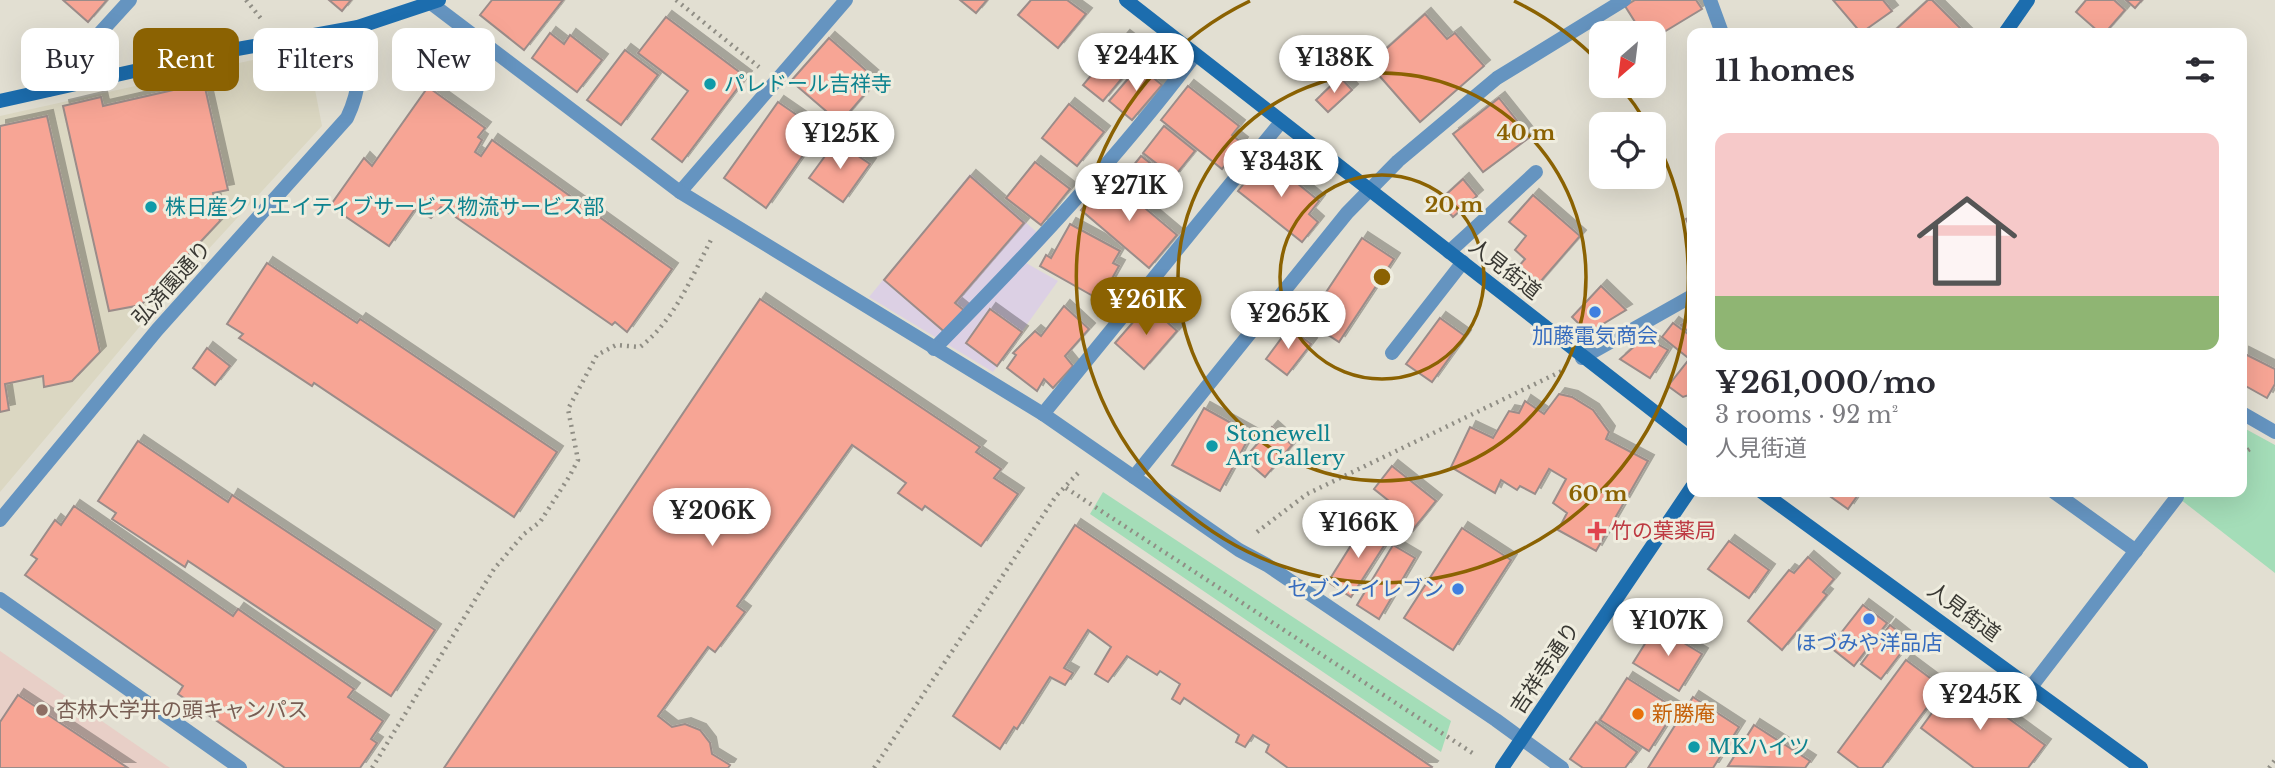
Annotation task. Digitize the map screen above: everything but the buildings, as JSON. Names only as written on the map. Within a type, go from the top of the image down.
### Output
[{"type":"main road","name":"人見街道","points":[[1126,0],[1687,437]]},
{"type":"main road","points":[[2009,28],[2028,0]]},
{"type":"main road","points":[[119,76],[358,27],[435,2]]},
{"type":"main road","points":[[0,101],[44,91]]},
{"type":"main road","name":"吉祥寺通り","points":[[1502,768],[1687,494]]},
{"type":"main road","name":"人見街道","points":[[1769,497],[2141,768]]},
{"type":"street","points":[[680,192],[846,0]]},
{"type":"street","points":[[1134,477],[1368,191],[1398,161],[1497,78],[1624,0]]},
{"type":"street","points":[[1710,0],[1720,28]]},
{"type":"street","points":[[104,28],[128,1]]},
{"type":"street","points":[[435,2],[680,192],[1043,414],[1562,768]]},
{"type":"street","name":"弘済園通り","points":[[0,520],[157,330],[347,118],[357,98],[358,27]]},
{"type":"street","points":[[934,348],[1035,243],[1146,121],[1195,55]]},
{"type":"street","points":[[1043,414],[1281,122]]},
{"type":"street","points":[[1449,252],[1536,172]]},
{"type":"street","points":[[1392,353],[1463,262]]},
{"type":"street","points":[[1582,358],[1687,299]]},
{"type":"street","points":[[2247,416],[2275,431]]},
{"type":"street","points":[[2061,497],[2136,551]]},
{"type":"street","points":[[2031,687],[2177,497]]},
{"type":"street","points":[[0,598],[240,768]]},
{"type":"path","points":[[676,0],[776,80]]},
{"type":"path","points":[[372,768],[495,569],[524,534],[540,522],[569,477],[578,460],[568,409],[597,355],[616,345],[640,347],[656,334],[678,302],[715,233]]},
{"type":"path","points":[[1239,550],[1260,529],[1307,494],[1563,371],[1582,358]]},
{"type":"path","points":[[874,768],[1049,508],[1096,451]]},
{"type":"path","points":[[1066,488],[1474,754]]},
{"type":"path","points":[[2269,768],[2275,760]]},
{"type":"shaded area","points":[[253,60],[253,91],[315,91],[322,126],[169,292],[0,492],[0,116],[133,87],[133,91],[239,91],[239,63]]},
{"type":"shaded area","points":[[970,174],[1047,241],[1026,263],[1058,281],[993,372],[869,297]]},
{"type":"shaded area","name":"杏林大学井の頭キャンパス","points":[[0,651],[170,768],[0,768]]},
{"type":"green space","points":[[2247,430],[2275,445],[2275,573],[2177,497],[2247,497]]},
{"type":"green space","points":[[1103,492],[1451,721],[1441,752],[1090,514]]},
{"type":"place","name":"パレドール吉祥寺","points":[[710,84]]},
{"type":"place","name":"株日産クリエイティブサービス物流サービス部","points":[[151,207]]},
{"type":"place","name":"加藤電気商会","points":[[1595,312]]},
{"type":"place","name":"Stonewell Art Gallery","points":[[1212,446]]},
{"type":"place","name":"竹の葉薬局","points":[[1597,531]]},
{"type":"place","name":"セブン-イレブン","points":[[1458,589]]},
{"type":"place","name":"ほづみや洋品店","points":[[1869,619]]},
{"type":"place","name":"杏林大学井の頭キャンパス","points":[[42,710]]},
{"type":"place","name":"新勝庵","points":[[1638,714]]},
{"type":"place","name":"MKハイツ","points":[[1694,747]]}]
